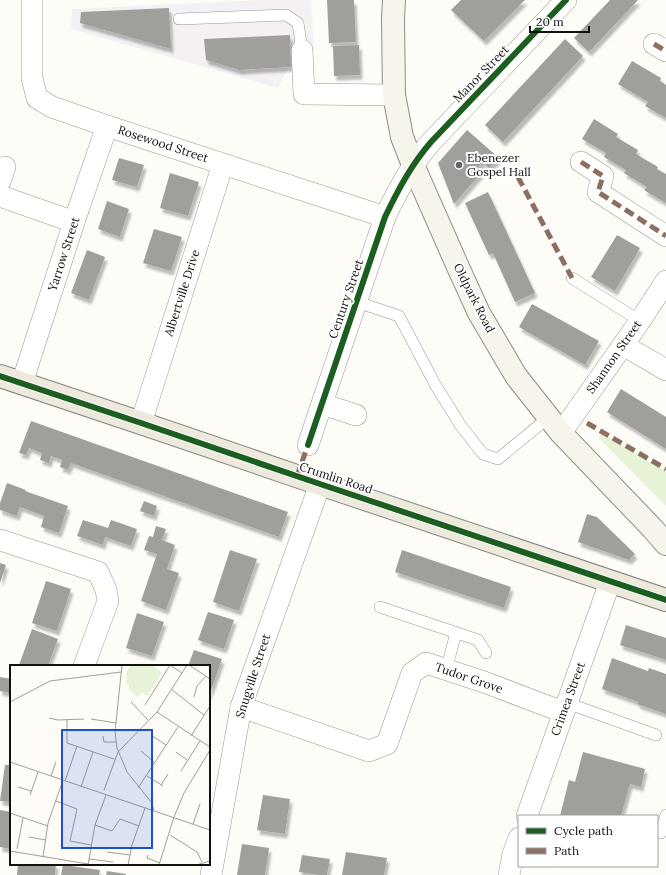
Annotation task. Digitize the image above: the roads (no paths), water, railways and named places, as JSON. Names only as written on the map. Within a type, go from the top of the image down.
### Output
[{"type":"main road","name":"Oldpark Road","points":[[394,0],[394,95],[402,137],[454,260],[479,313],[516,376],[555,425],[654,529],[666,544]]},
{"type":"main road","name":"Crumlin Road","points":[[6,381],[141,423],[666,600]]},
{"type":"street","name":"Rosewood Street","points":[[32,0],[32,78],[37,98],[52,106],[107,126],[385,217]]},
{"type":"street","name":"Manor Street","points":[[413,165],[430,142],[566,0]]},
{"type":"street","points":[[302,50],[304,94],[394,95]]},
{"type":"street","name":"Yarrow Street","points":[[6,381],[74,222],[107,126]]},
{"type":"street","points":[[581,162],[603,176],[598,192],[666,236]]},
{"type":"street","name":"Albertville Drive","points":[[141,423],[223,164]]},
{"type":"street","name":"Century Street","points":[[308,445],[385,217],[398,190],[413,165]]},
{"type":"street","points":[[0,196],[74,222]]},
{"type":"street","name":"Shannon Street","points":[[555,425],[623,345],[666,281]]},
{"type":"street","points":[[623,345],[666,370]]},
{"type":"street","points":[[322,404],[356,415]]},
{"type":"street","name":"Snugville Street","points":[[211,875],[212,853],[241,707],[320,484]]},
{"type":"street","points":[[0,540],[98,572],[106,590],[108,601],[84,665]]},
{"type":"street","name":"Crimea Street","points":[[527,815],[610,582]]},
{"type":"street","name":"Tudor Grove","points":[[241,707],[369,751],[387,744],[412,673],[426,663],[565,708]]},
{"type":"street","points":[[509,875],[513,854],[518,841]]},
{"type":"lane","points":[[179,20],[286,15],[298,23],[302,50]]},
{"type":"lane","points":[[572,278],[640,321]]},
{"type":"lane","points":[[357,302],[399,316],[436,386],[461,426],[483,454],[498,459],[555,425]]},
{"type":"lane","points":[[380,607],[478,640],[486,653]]},
{"type":"lane","points":[[446,670],[456,633]]},
{"type":"lane","points":[[565,708],[656,735]]},
{"type":"lane","points":[[662,833],[666,815]]},
{"type":"place","name":"Ebenezer Gospel Hall","points":[[459,165]]}]
